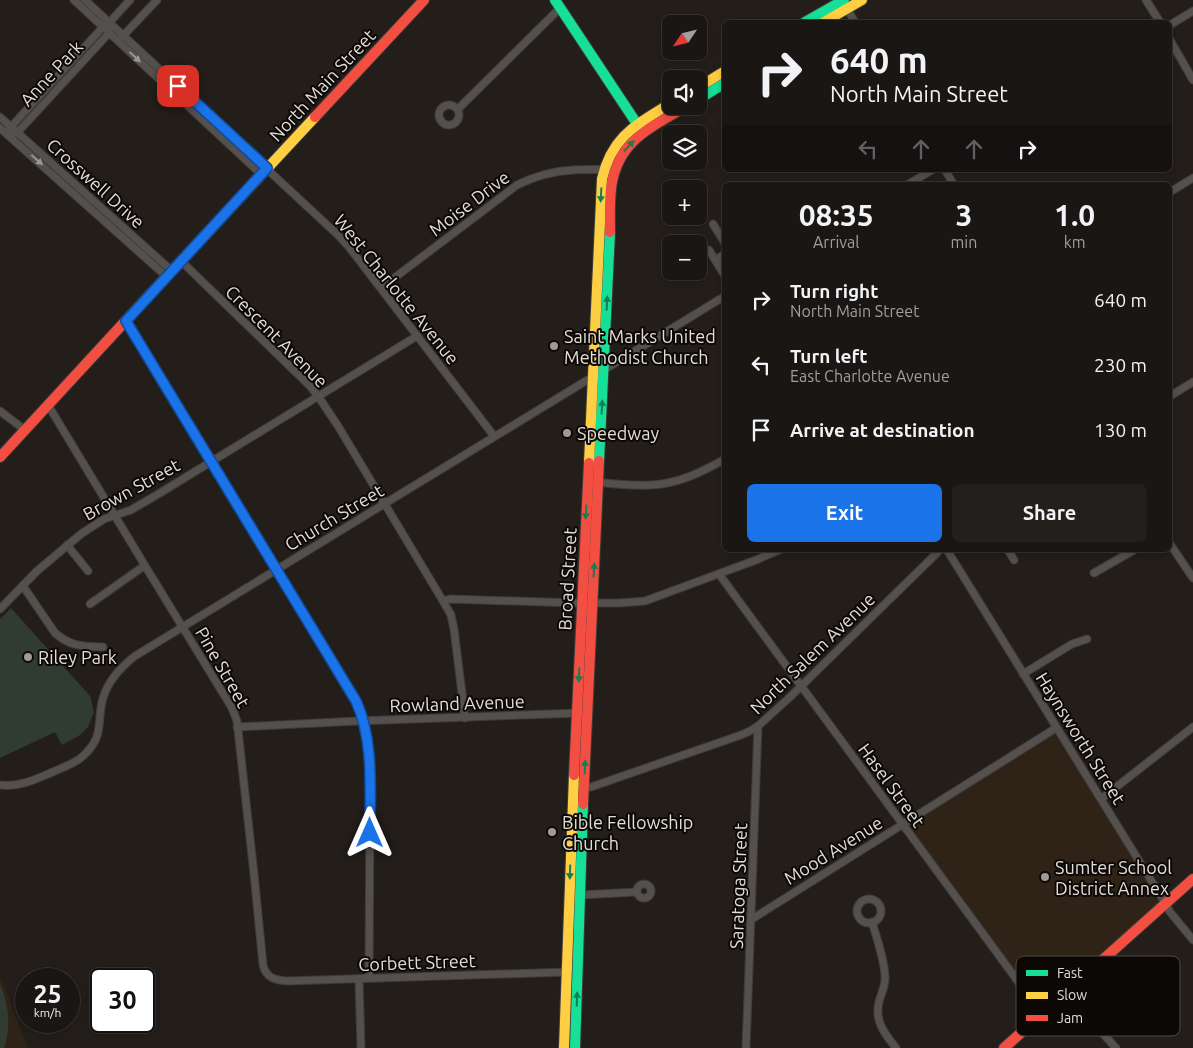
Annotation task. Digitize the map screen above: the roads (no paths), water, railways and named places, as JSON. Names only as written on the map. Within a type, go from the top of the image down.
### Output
[{"type":"main road","name":"North Main Street","points":[[0,457],[424,0]]},
{"type":"main road","points":[[809,20],[843,2],[862,0]]},
{"type":"main road","points":[[826,20],[843,2]]},
{"type":"main road","points":[[557,4],[640,129]]},
{"type":"main road","points":[[707,82],[722,72]]},
{"type":"main road","points":[[707,94],[722,85]]},
{"type":"main road","points":[[640,129],[662,111]]},
{"type":"main road","points":[[640,129],[669,115]]},
{"type":"main road","name":"Broad Street","points":[[564,1048],[579,787],[593,482],[604,370],[612,183],[616,168],[624,152],[634,141],[640,129]]},
{"type":"main road","name":"Broad Street","points":[[593,482],[593,376],[601,185],[610,154],[619,140],[640,129]]},
{"type":"main road","name":"Broad Street","points":[[575,1048],[580,895],[579,787]]},
{"type":"main road","points":[[1107,956],[1193,879]]},
{"type":"main road","points":[[1004,1048],[1017,1036]]},
{"type":"street","points":[[74,0],[107,28]]},
{"type":"street","points":[[85,0],[107,28]]},
{"type":"street","name":"Anne Park","points":[[6,134],[17,133],[130,0]]},
{"type":"street","points":[[121,38],[157,0]]},
{"type":"street","points":[[1146,0],[1159,20]]},
{"type":"street","points":[[843,2],[854,20]]},
{"type":"street","points":[[458,109],[557,4]]},
{"type":"street","points":[[1172,24],[1193,11]]},
{"type":"street","name":"Anne Park","points":[[6,134],[10,127],[107,28]]},
{"type":"street","name":"West Charlotte Avenue","points":[[107,28],[121,38],[264,171],[339,236],[494,436]]},
{"type":"street","points":[[1172,43],[1193,80]]},
{"type":"street","name":"Crosswell Drive","points":[[0,117],[169,274]]},
{"type":"street","name":"Crosswell Drive","points":[[0,128],[169,274]]},
{"type":"street","name":"Moise Drive","points":[[381,288],[517,185],[528,179],[547,173],[616,168]]},
{"type":"street","points":[[912,182],[929,172]]},
{"type":"street","points":[[1172,191],[1193,178]]},
{"type":"street","points":[[713,224],[722,238]]},
{"type":"street","points":[[707,251],[709,250],[722,271]]},
{"type":"street","points":[[715,260],[722,256]]},
{"type":"street","name":"Crescent Avenue","points":[[181,261],[296,372],[318,396],[385,504],[450,615],[454,629],[465,718]]},
{"type":"street","name":"Church Street","points":[[0,786],[25,784],[60,769],[83,756],[95,741],[100,728],[102,700],[107,687],[117,673],[135,656],[722,298]]},
{"type":"street","points":[[126,321],[361,711],[367,736],[369,772],[369,978]]},
{"type":"street","name":"Brown Street","points":[[0,608],[38,571],[81,534],[104,519],[131,510],[417,336]]},
{"type":"street","points":[[1172,395],[1193,382]]},
{"type":"street","name":"Pine Street","points":[[48,405],[144,566],[232,708],[237,726],[263,965],[270,978]]},
{"type":"street","points":[[0,411],[25,430]]},
{"type":"street","points":[[593,482],[642,486],[659,485],[690,477],[722,461]]},
{"type":"street","points":[[67,545],[88,571]]},
{"type":"street","points":[[1172,547],[1193,578]]},
{"type":"street","points":[[443,601],[450,599],[587,603],[645,601],[775,552]]},
{"type":"street","name":"North Salem Avenue","points":[[579,787],[591,787],[741,735],[758,726],[938,552]]},
{"type":"street","name":"Haynsworth Street","points":[[948,552],[1170,912],[1193,940]]},
{"type":"street","points":[[1009,552],[1014,560]]},
{"type":"street","points":[[1094,574],[1131,552]]},
{"type":"street","points":[[90,604],[144,566]]},
{"type":"street","name":"Hasel Street","points":[[719,574],[1016,979]]},
{"type":"street","points":[[23,586],[55,634],[60,638],[72,645],[103,648]]},
{"type":"street","points":[[1023,674],[1072,644],[1087,639]]},
{"type":"street","name":"Rowland Avenue","points":[[237,726],[582,713]]},
{"type":"street","name":"Saratoga Street","points":[[746,1048],[758,726]]},
{"type":"street","points":[[1100,800],[1193,727]]},
{"type":"street","name":"Mood Avenue","points":[[752,919],[1056,728]]},
{"type":"street","points":[[580,895],[637,892]]},
{"type":"street","points":[[872,922],[884,963],[886,978],[877,1009],[879,1022],[883,1031],[896,1048]]},
{"type":"street","name":"Corbett Street","points":[[270,978],[287,981],[567,972]]},
{"type":"street","points":[[359,979],[361,1048]]},
{"type":"street","points":[[1105,1036],[1116,1048]]},
{"type":"place","name":"Saint Marks United Methodist Church","points":[[554,346]]},
{"type":"place","name":"Speedway","points":[[567,433]]},
{"type":"place","name":"Riley Park","points":[[28,657]]},
{"type":"place","name":"Bible Fellowship Church","points":[[552,832]]},
{"type":"place","name":"Sumter School District Annex","points":[[1045,877]]}]
